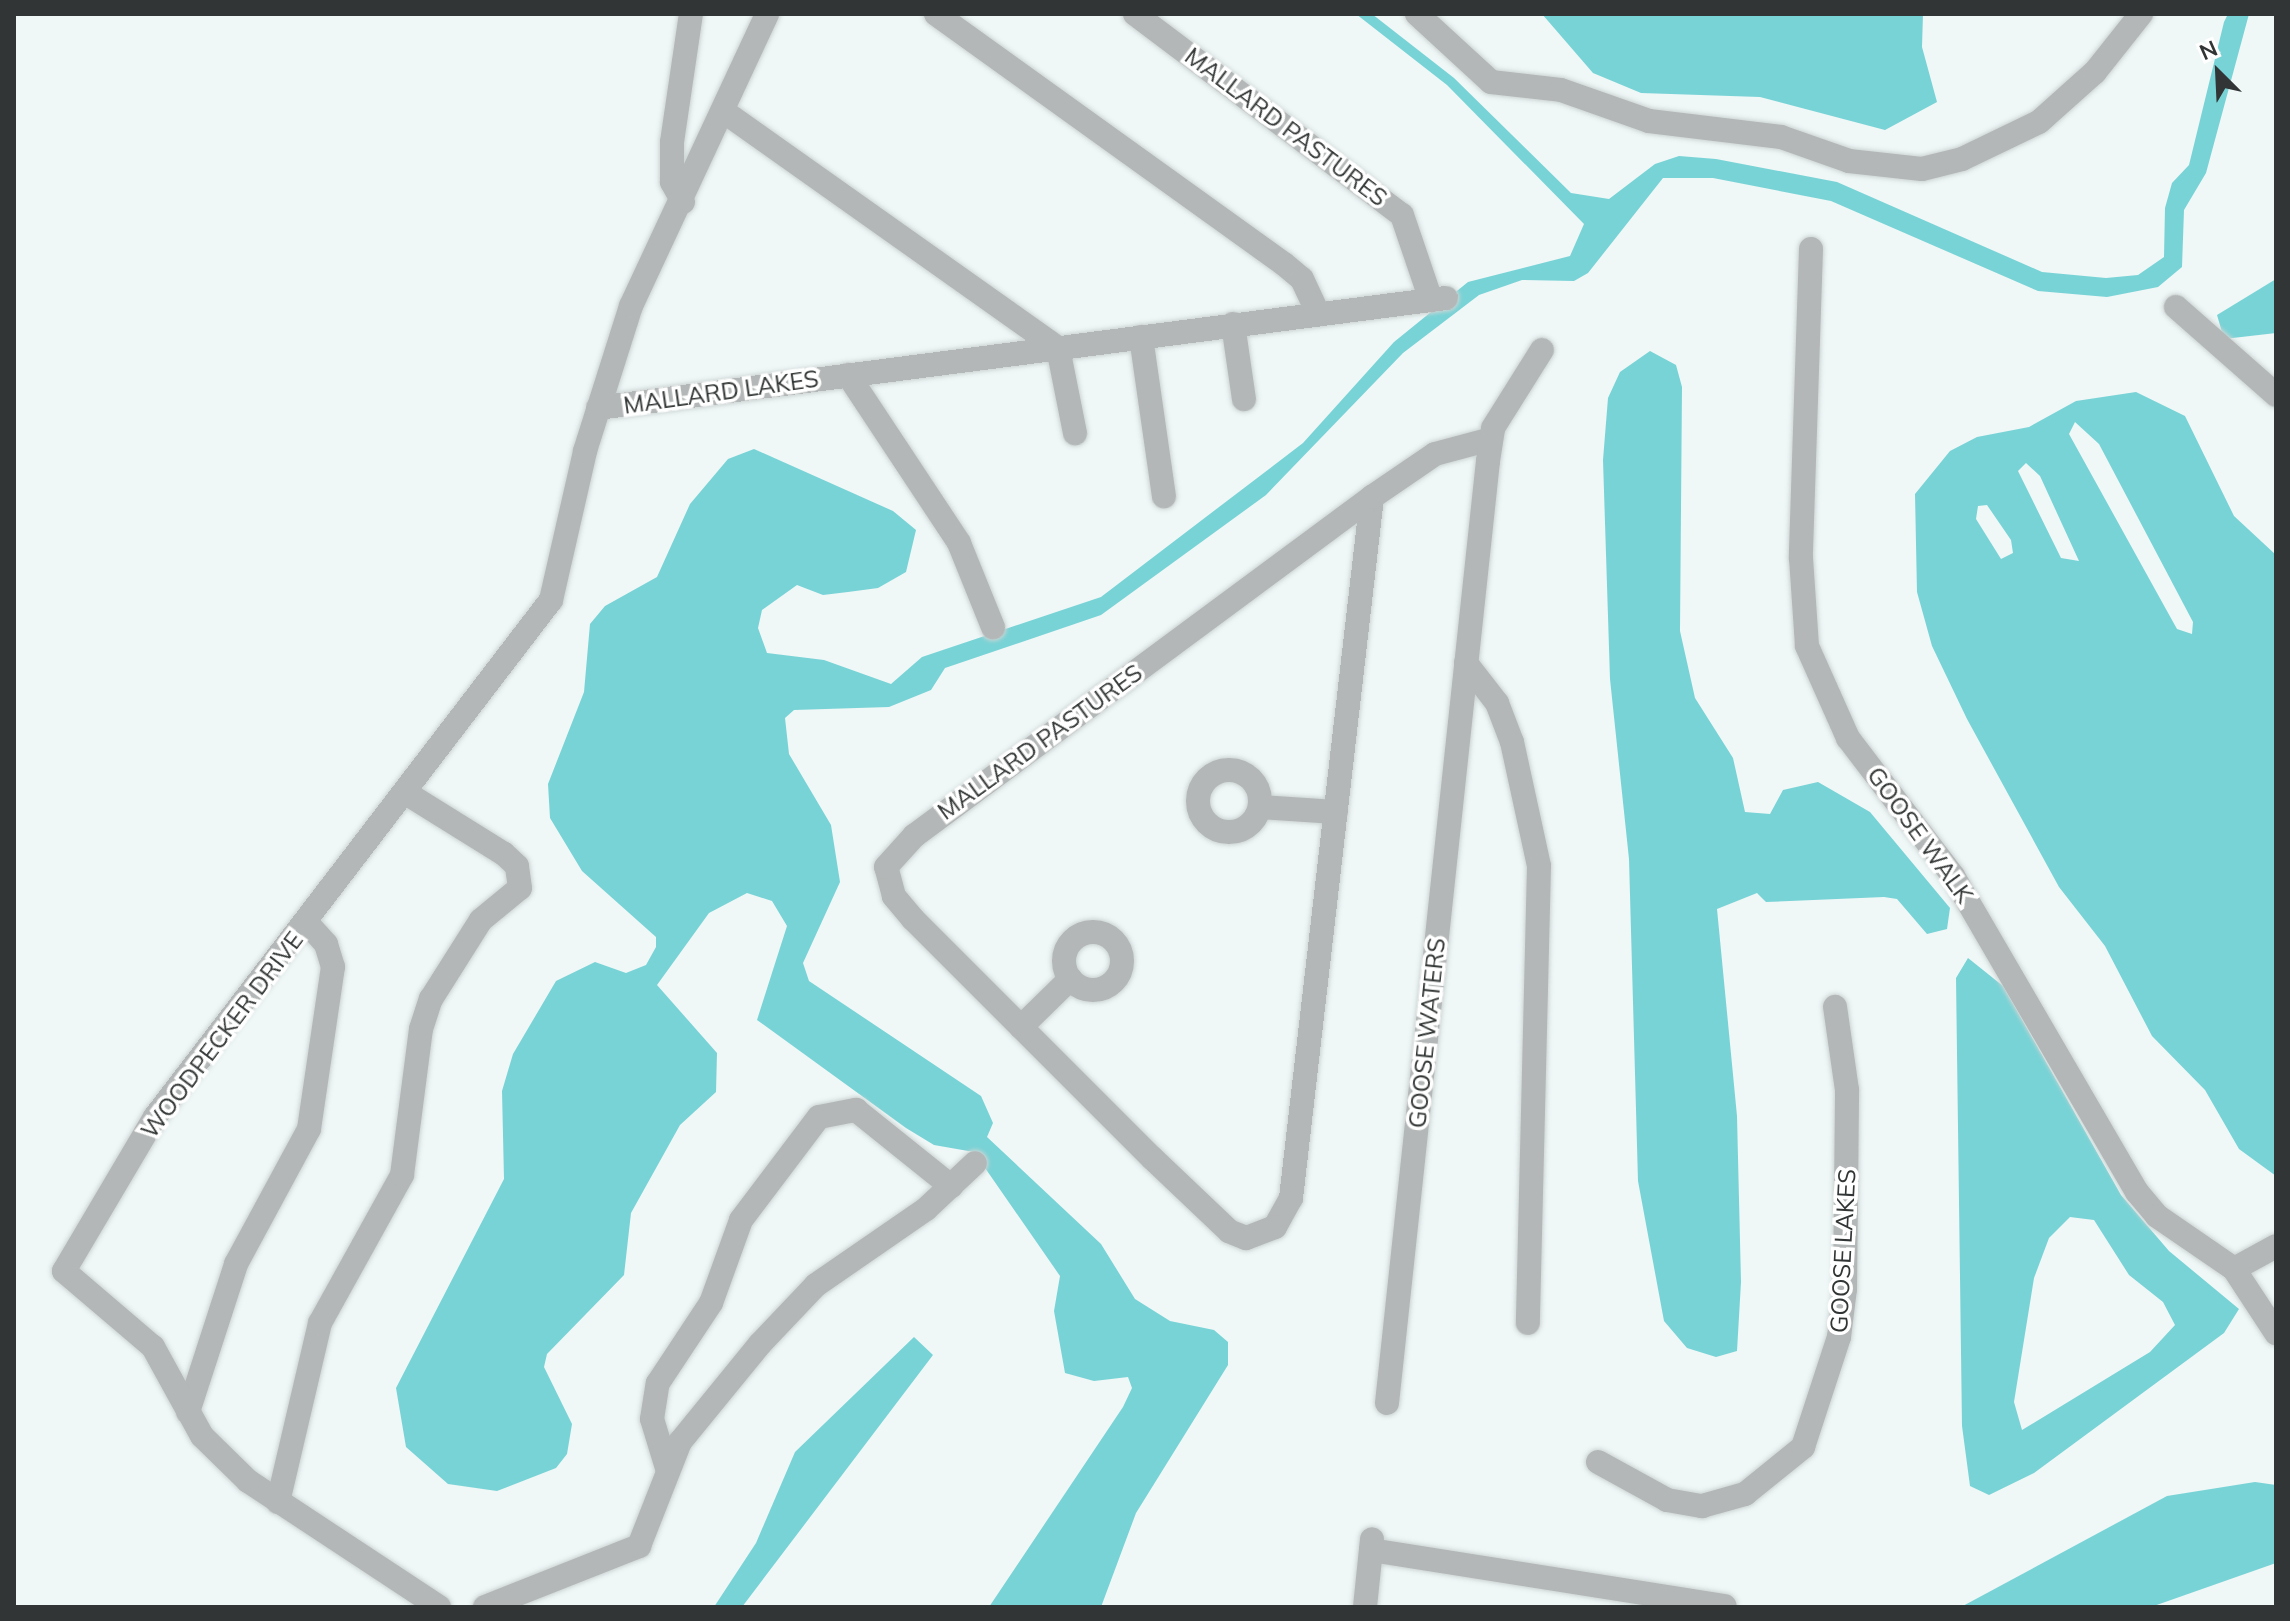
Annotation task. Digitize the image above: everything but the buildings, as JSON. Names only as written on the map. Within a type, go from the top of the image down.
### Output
[{"type":"street","points":[[683,202],[672,182],[672,142],[691,14]]},
{"type":"street","points":[[598,408],[631,306],[683,202],[767,14]]},
{"type":"street","points":[[936,14],[1284,264],[1302,279],[1318,314]]},
{"type":"street","name":"MALLARD PASTURES","points":[[848,375],[1438,299],[1402,215],[1135,14]]},
{"type":"street","points":[[1417,14],[1491,82],[1561,90],[1649,121],[1781,137],[1849,161],[1922,169],[1962,159],[2039,122],[2095,72],[2141,14]]},
{"type":"street","points":[[723,111],[1058,348],[1075,433]]},
{"type":"street","name":"GOOSE WALK","points":[[1811,249],[1801,558],[1807,646],[1848,738],[1953,876],[2137,1192],[2157,1216],[2234,1269],[2276,1333]]},
{"type":"street","points":[[2176,307],[2276,395]]},
{"type":"street","points":[[1233,324],[1244,399]]},
{"type":"street","points":[[1141,337],[1164,496]]},
{"type":"street","name":"GOOSE WATERS","points":[[1387,1403],[1491,439],[1542,350]]},
{"type":"street","name":"MALLARD LAKES","points":[[406,793],[551,600],[598,408],[848,375],[959,543],[993,627]]},
{"type":"street","name":"MALLARD PASTURES","points":[[1372,497],[1291,1198],[1275,1227],[1246,1238],[1229,1231],[1021,1027],[894,896],[886,867],[894,852],[1372,497],[1435,454],[1491,439]]},
{"type":"street","points":[[1466,663],[1497,703],[1516,753],[1539,866],[1528,1323]]},
{"type":"street","points":[[278,1502],[320,1323],[402,1175],[421,1029],[431,999],[481,920],[520,888],[517,866],[504,854],[406,793]]},
{"type":"street","name":"WOODPECKER DRIVE","points":[[406,793],[155,1117],[64,1271],[153,1347],[188,1412],[225,1460],[278,1502],[439,1607]]},
{"type":"street","points":[[1260,807],[1336,812]]},
{"type":"street","name":"WOODPECKER DRIVE","points":[[188,1412],[236,1264],[309,1129],[333,967],[326,944],[307,923]]},
{"type":"street","points":[[1021,1027],[1070,979]]},
{"type":"street","name":"GOOSE LAKES","points":[[1598,1462],[1667,1500],[1702,1506],[1745,1494],[1803,1447],[1839,1337],[1845,1289],[1848,1106],[1835,1007]]},
{"type":"street","points":[[667,1468],[652,1419],[658,1383],[711,1303],[741,1220],[819,1117],[856,1110],[951,1186]]},
{"type":"street","points":[[485,1607],[639,1546],[667,1468],[694,1422],[806,1294],[951,1186],[975,1163]]},
{"type":"street","points":[[2234,1269],[2276,1246]]},
{"type":"street","points":[[1365,1607],[1371,1544],[1725,1606]]},
{"type":"water","points":[[1356,14],[1372,14],[1454,78],[1571,193],[1609,199],[1655,164],[1679,156],[1716,159],[1837,182],[2042,272],[2106,278],[2138,275],[2164,257],[2165,208],[2172,183],[2189,165],[2224,22],[2228,14],[2249,14],[2206,173],[2184,210],[2182,267],[2158,287],[2107,297],[2038,291],[1831,201],[1713,178],[1663,178],[1588,273],[1574,281],[1522,280],[1479,295],[1403,353],[1266,495],[1101,615],[945,668],[931,690],[889,707],[794,710],[785,718],[789,754],[831,825],[840,882],[803,963],[809,981],[981,1096],[993,1123],[987,1137],[1101,1244],[1135,1299],[1170,1321],[1214,1330],[1228,1342],[1228,1365],[1136,1513],[1101,1607],[989,1607],[1123,1407],[1132,1388],[1128,1377],[1094,1381],[1065,1373],[1054,1311],[1060,1276],[974,1152],[934,1145],[906,1128],[757,1020],[787,926],[772,901],[747,893],[709,913],[657,985],[717,1053],[716,1092],[680,1125],[631,1213],[624,1275],[547,1354],[544,1367],[572,1424],[567,1454],[556,1468],[497,1491],[448,1484],[406,1447],[396,1388],[504,1179],[502,1091],[513,1054],[556,981],[595,962],[626,973],[646,965],[656,947],[656,937],[582,871],[550,818],[548,784],[584,692],[590,624],[605,606],[657,577],[690,504],[728,459],[754,449],[893,511],[916,530],[906,572],[878,588],[823,595],[797,585],[762,610],[758,628],[767,653],[824,660],[891,684],[922,657],[1101,597],[1303,443],[1394,342],[1468,282],[1570,256],[1584,224],[1447,85]]},
{"type":"water","points":[[1542,14],[1923,14],[1922,47],[1937,102],[1885,130],[1760,97],[1641,93],[1593,73]]},
{"type":"water","points":[[2276,279],[2276,333],[2224,339],[2217,315]]},
{"type":"water","points":[[1650,351],[1676,365],[1682,387],[1680,631],[1695,698],[1733,758],[1745,812],[1770,814],[1783,790],[1818,782],[1870,812],[1950,908],[1947,929],[1927,934],[1897,899],[1884,897],[1766,902],[1757,893],[1717,909],[1737,1116],[1741,1282],[1737,1351],[1716,1357],[1687,1348],[1664,1321],[1638,1181],[1629,859],[1610,679],[1603,460],[1608,398],[1620,372]]},
{"type":"water","points":[[2136,392],[2185,416],[2234,516],[2276,555],[2276,1176],[2239,1149],[2205,1090],[2152,1036],[2105,946],[2059,887],[1967,719],[1932,646],[1917,592],[1915,494],[1950,451],[1977,437],[2029,427],[2076,401]],"holes":[[[2075,422],[2099,444],[2193,622],[2192,634],[2177,629],[2069,434]],[[2026,463],[2040,476],[2079,561],[2061,558],[2018,471]],[[1987,505],[2011,540],[2013,553],[2001,559],[1976,519],[1978,506]]]},
{"type":"water","points":[[1968,958],[2003,986],[2121,1195],[2169,1251],[2239,1309],[2224,1333],[2034,1473],[1989,1495],[1970,1486],[1962,1426],[1956,978]],"holes":[[[2070,1217],[2094,1220],[2129,1275],[2163,1302],[2175,1325],[2150,1352],[2022,1430],[2014,1402],[2034,1278],[2049,1238]]]},
{"type":"water","points":[[914,1337],[933,1355],[742,1607],[714,1607],[756,1543],[795,1452]]},
{"type":"water","points":[[2255,1482],[2276,1485],[2276,1563],[2151,1607],[1961,1607],[2167,1496]]}]
